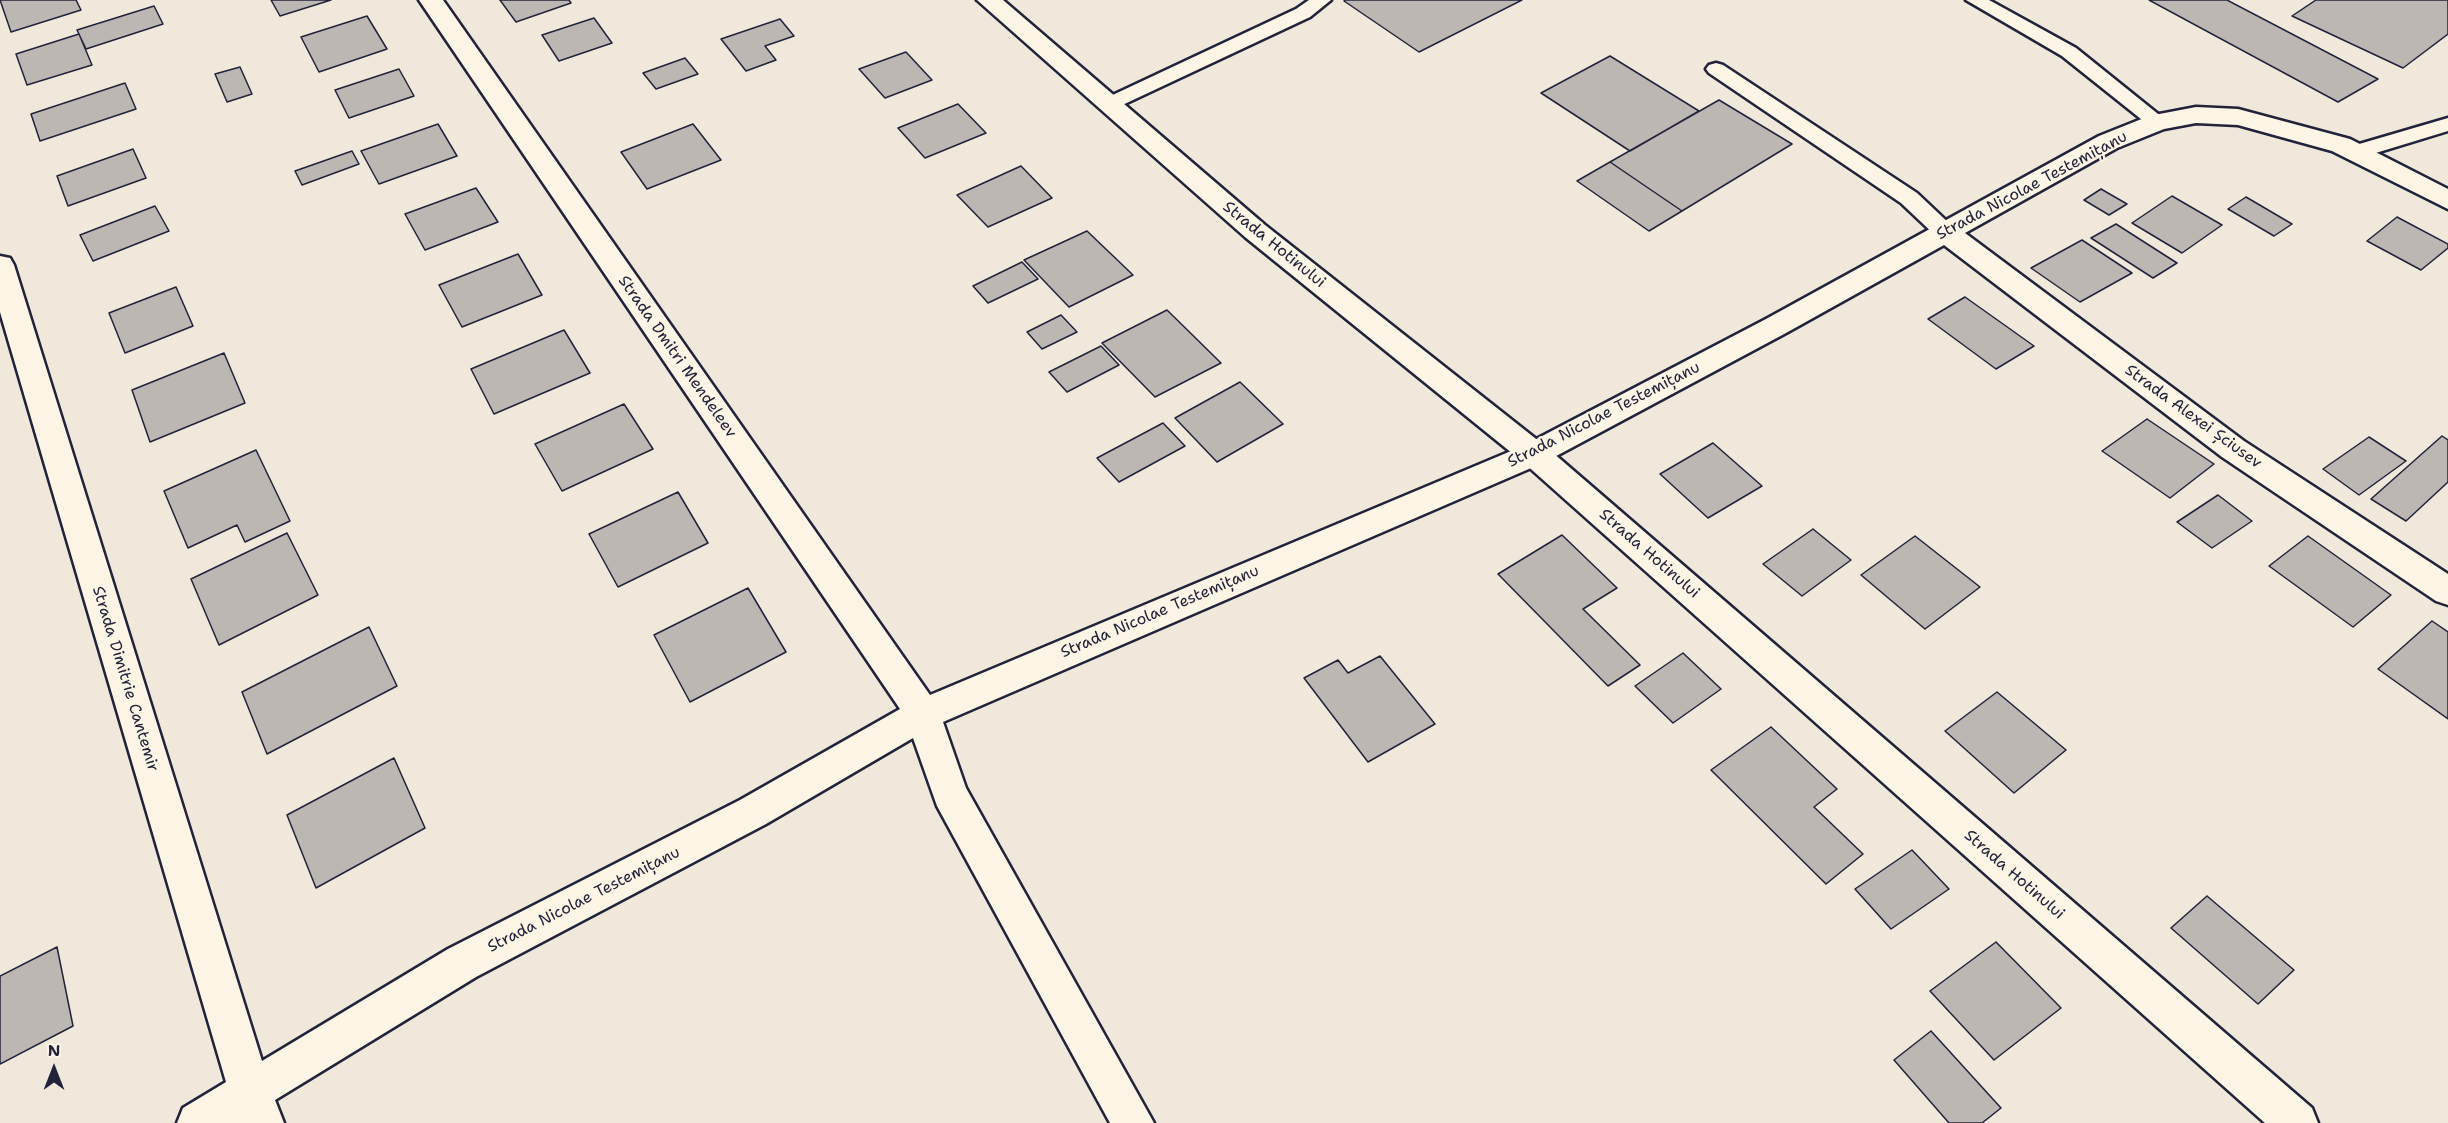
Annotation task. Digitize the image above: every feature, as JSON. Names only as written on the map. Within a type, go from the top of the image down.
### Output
[{"type":"street","name":"Strada Dmitri Mendeleev","points":[[431,0],[923,714]]},
{"type":"street","name":"Strada Hotinului","points":[[989,0],[1255,231],[1534,454],[2297,1123]]},
{"type":"street","name":"Strada Nicolae Testemițanu","points":[[198,1123],[257,1108],[462,963],[753,813],[923,714],[1534,454],[1776,326],[2108,142],[2158,122],[2196,115],[2238,117],[2289,129],[2356,152],[2448,200]]},
{"type":"street","name":"Strada Alexei Șciusev","points":[[1945,232],[2233,449],[2448,591]]},
{"type":"street","name":"Strada Dimitrie Cantemir","points":[[0,265],[257,1108]]},
{"type":"street","points":[[923,714],[950,794],[1133,1123]]},
{"type":"lane","points":[[1109,104],[1303,13],[1322,0]]},
{"type":"lane","points":[[1975,0],[2069,52],[2158,122]]},
{"type":"lane","points":[[1716,69],[1909,198],[1945,232]]},
{"type":"lane","points":[[2356,152],[2448,124]]},
{"type":"building","points":[[0,0],[76,0],[81,10],[11,32]]},
{"type":"building","points":[[271,0],[331,0],[280,16]]},
{"type":"building","points":[[500,0],[569,0],[571,3],[516,22]]},
{"type":"building","points":[[1345,0],[1522,0],[1419,52],[1344,1]]},
{"type":"building","points":[[2149,0],[2227,0],[2378,79],[2338,102]]},
{"type":"building","points":[[2316,0],[2448,0],[2448,34],[2403,68],[2292,16]]},
{"type":"building","points":[[154,6],[163,24],[86,49],[77,30]]},
{"type":"building","points":[[367,16],[387,49],[319,72],[301,37]]},
{"type":"building","points":[[594,18],[612,43],[559,61],[542,35]]},
{"type":"building","points":[[780,19],[794,36],[765,46],[776,60],[746,71],[721,39]]},
{"type":"building","points":[[79,34],[92,65],[27,85],[16,54]]},
{"type":"building","points":[[906,52],[932,80],[885,98],[859,69]]},
{"type":"building","points":[[1610,56],[1699,111],[1630,151],[1541,93]]},
{"type":"building","points":[[685,58],[698,74],[656,89],[643,73]]},
{"type":"building","points":[[240,67],[252,94],[227,102],[215,74]]},
{"type":"building","points":[[399,69],[414,96],[349,118],[335,90]]},
{"type":"building","points":[[125,83],[136,109],[40,141],[31,114]]},
{"type":"building","points":[[1719,100],[1792,144],[1682,211],[1610,162]]},
{"type":"building","points":[[958,104],[986,133],[925,158],[898,128]]},
{"type":"building","points":[[438,124],[457,156],[379,184],[361,151]]},
{"type":"building","points":[[693,124],[721,160],[647,189],[621,152]]},
{"type":"building","points":[[133,149],[146,178],[68,206],[57,176]]},
{"type":"building","points":[[352,151],[359,164],[302,185],[295,171]]},
{"type":"building","points":[[1610,162],[1682,211],[1649,231],[1577,181]]},
{"type":"building","points":[[1021,166],[1052,198],[988,227],[957,195]]},
{"type":"building","points":[[476,188],[498,222],[425,250],[405,214]]},
{"type":"building","points":[[2101,189],[2127,204],[2109,215],[2084,200]]},
{"type":"building","points":[[2172,196],[2222,225],[2182,253],[2132,223]]},
{"type":"building","points":[[2246,197],[2292,224],[2274,236],[2228,209]]},
{"type":"building","points":[[155,206],[169,231],[93,261],[80,235]]},
{"type":"building","points":[[2397,217],[2448,244],[2448,248],[2421,270],[2367,241]]},
{"type":"building","points":[[2116,224],[2177,263],[2153,278],[2091,238]]},
{"type":"building","points":[[1087,231],[1133,275],[1069,307],[1024,260]]},
{"type":"building","points":[[2082,240],[2132,273],[2080,302],[2031,268]]},
{"type":"building","points":[[518,254],[542,295],[462,327],[439,285]]},
{"type":"building","points":[[1022,262],[1038,279],[988,303],[973,286]]},
{"type":"building","points":[[176,287],[193,326],[125,353],[109,313]]},
{"type":"building","points":[[1965,297],[2034,346],[1996,369],[1928,319]]},
{"type":"building","points":[[1167,310],[1221,363],[1155,397],[1102,343]]},
{"type":"building","points":[[1061,315],[1077,332],[1042,349],[1027,332]]},
{"type":"building","points":[[564,330],[590,373],[494,414],[471,369]]},
{"type":"building","points":[[1101,346],[1119,365],[1067,392],[1049,372]]},
{"type":"building","points":[[224,353],[245,403],[150,442],[132,390]]},
{"type":"building","points":[[1240,382],[1283,424],[1217,462],[1175,418]]},
{"type":"building","points":[[624,404],[653,449],[562,491],[535,444]]},
{"type":"building","points":[[2147,419],[2214,464],[2170,498],[2102,451]]},
{"type":"building","points":[[1163,423],[1185,446],[1119,482],[1097,458]]},
{"type":"building","points":[[2442,436],[2448,440],[2448,482],[2406,521],[2371,499]]},
{"type":"building","points":[[2369,437],[2406,461],[2359,495],[2323,469]]},
{"type":"building","points":[[1713,443],[1762,486],[1708,518],[1660,474]]},
{"type":"building","points":[[256,450],[290,521],[245,542],[237,525],[188,548],[164,491]]},
{"type":"building","points":[[678,492],[708,543],[618,587],[589,534]]},
{"type":"building","points":[[2218,495],[2252,521],[2212,548],[2177,522]]},
{"type":"building","points":[[1813,529],[1851,560],[1802,596],[1763,564]]},
{"type":"building","points":[[287,533],[318,595],[219,645],[191,579]]},
{"type":"building","points":[[1562,535],[1617,588],[1583,609],[1640,665],[1608,686],[1498,574]]},
{"type":"building","points":[[1915,536],[1980,587],[1925,629],[1861,575]]},
{"type":"building","points":[[2308,536],[2391,595],[2353,627],[2269,566]]},
{"type":"building","points":[[748,588],[786,652],[690,702],[654,635]]},
{"type":"building","points":[[2432,621],[2448,632],[2448,719],[2378,669]]},
{"type":"building","points":[[369,627],[397,686],[267,754],[242,692]]},
{"type":"building","points":[[1683,653],[1721,689],[1673,723],[1635,686]]},
{"type":"building","points":[[1380,656],[1435,724],[1368,762],[1304,678],[1338,660],[1348,673]]},
{"type":"building","points":[[1997,692],[2066,750],[2014,793],[1945,731]]},
{"type":"building","points":[[1771,727],[1837,789],[1814,807],[1863,854],[1826,884],[1711,770]]},
{"type":"building","points":[[394,758],[425,828],[316,888],[287,815]]},
{"type":"building","points":[[1912,850],[1949,889],[1891,929],[1855,889]]},
{"type":"building","points":[[2207,896],[2294,970],[2258,1004],[2171,928]]},
{"type":"building","points":[[1996,942],[2061,1008],[1994,1060],[1930,991]]},
{"type":"building","points":[[57,947],[73,1026],[0,1064],[0,976]]},
{"type":"building","points":[[1931,1031],[2001,1108],[1982,1123],[1949,1123],[1894,1060]]}]
